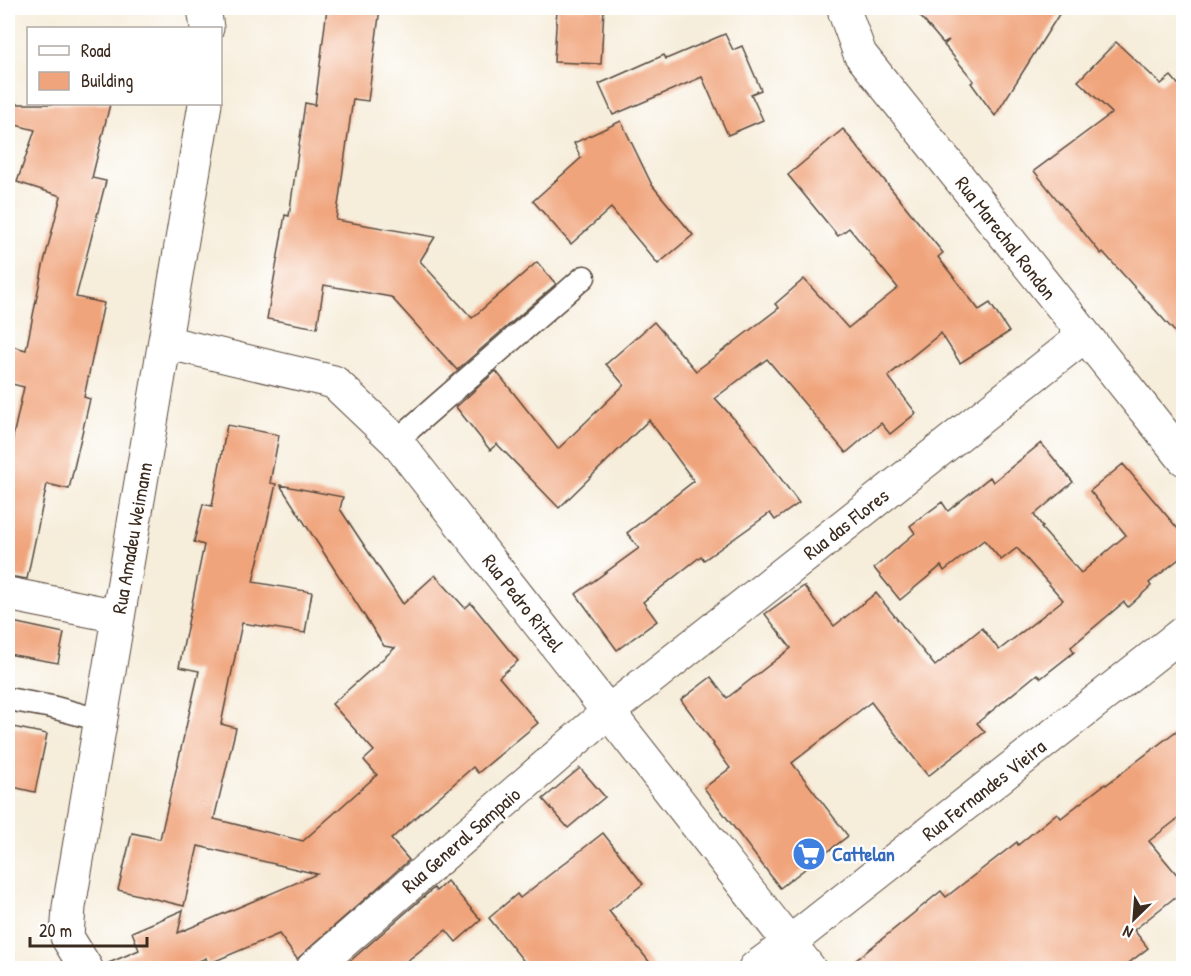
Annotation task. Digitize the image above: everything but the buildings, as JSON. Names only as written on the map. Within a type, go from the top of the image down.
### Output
[{"type":"street","points":[[204,8],[207,27]]},
{"type":"street","name":"Rua Marechal Rondon","points":[[845,8],[860,54],[1184,459]]},
{"type":"street","name":"Rua Amadeu Weimann","points":[[86,969],[67,938],[69,907],[206,105]]},
{"type":"street","name":"Rua das Flores","points":[[608,712],[1084,336]]},
{"type":"street","name":"Rua Pedro Ritzel","points":[[165,342],[334,382],[396,441],[799,956]]},
{"type":"street","points":[[8,594],[118,616]]},
{"type":"street","name":"Rua Fernandes Vieira","points":[[755,969],[799,956],[1184,632]]},
{"type":"street","name":"Rua General Sampaio","points":[[313,969],[608,712]]},
{"type":"lane","points":[[396,441],[584,277]]},
{"type":"lane","points":[[8,699],[100,720]]},
{"type":"place","name":"Cattelan","points":[[809,854]]}]
